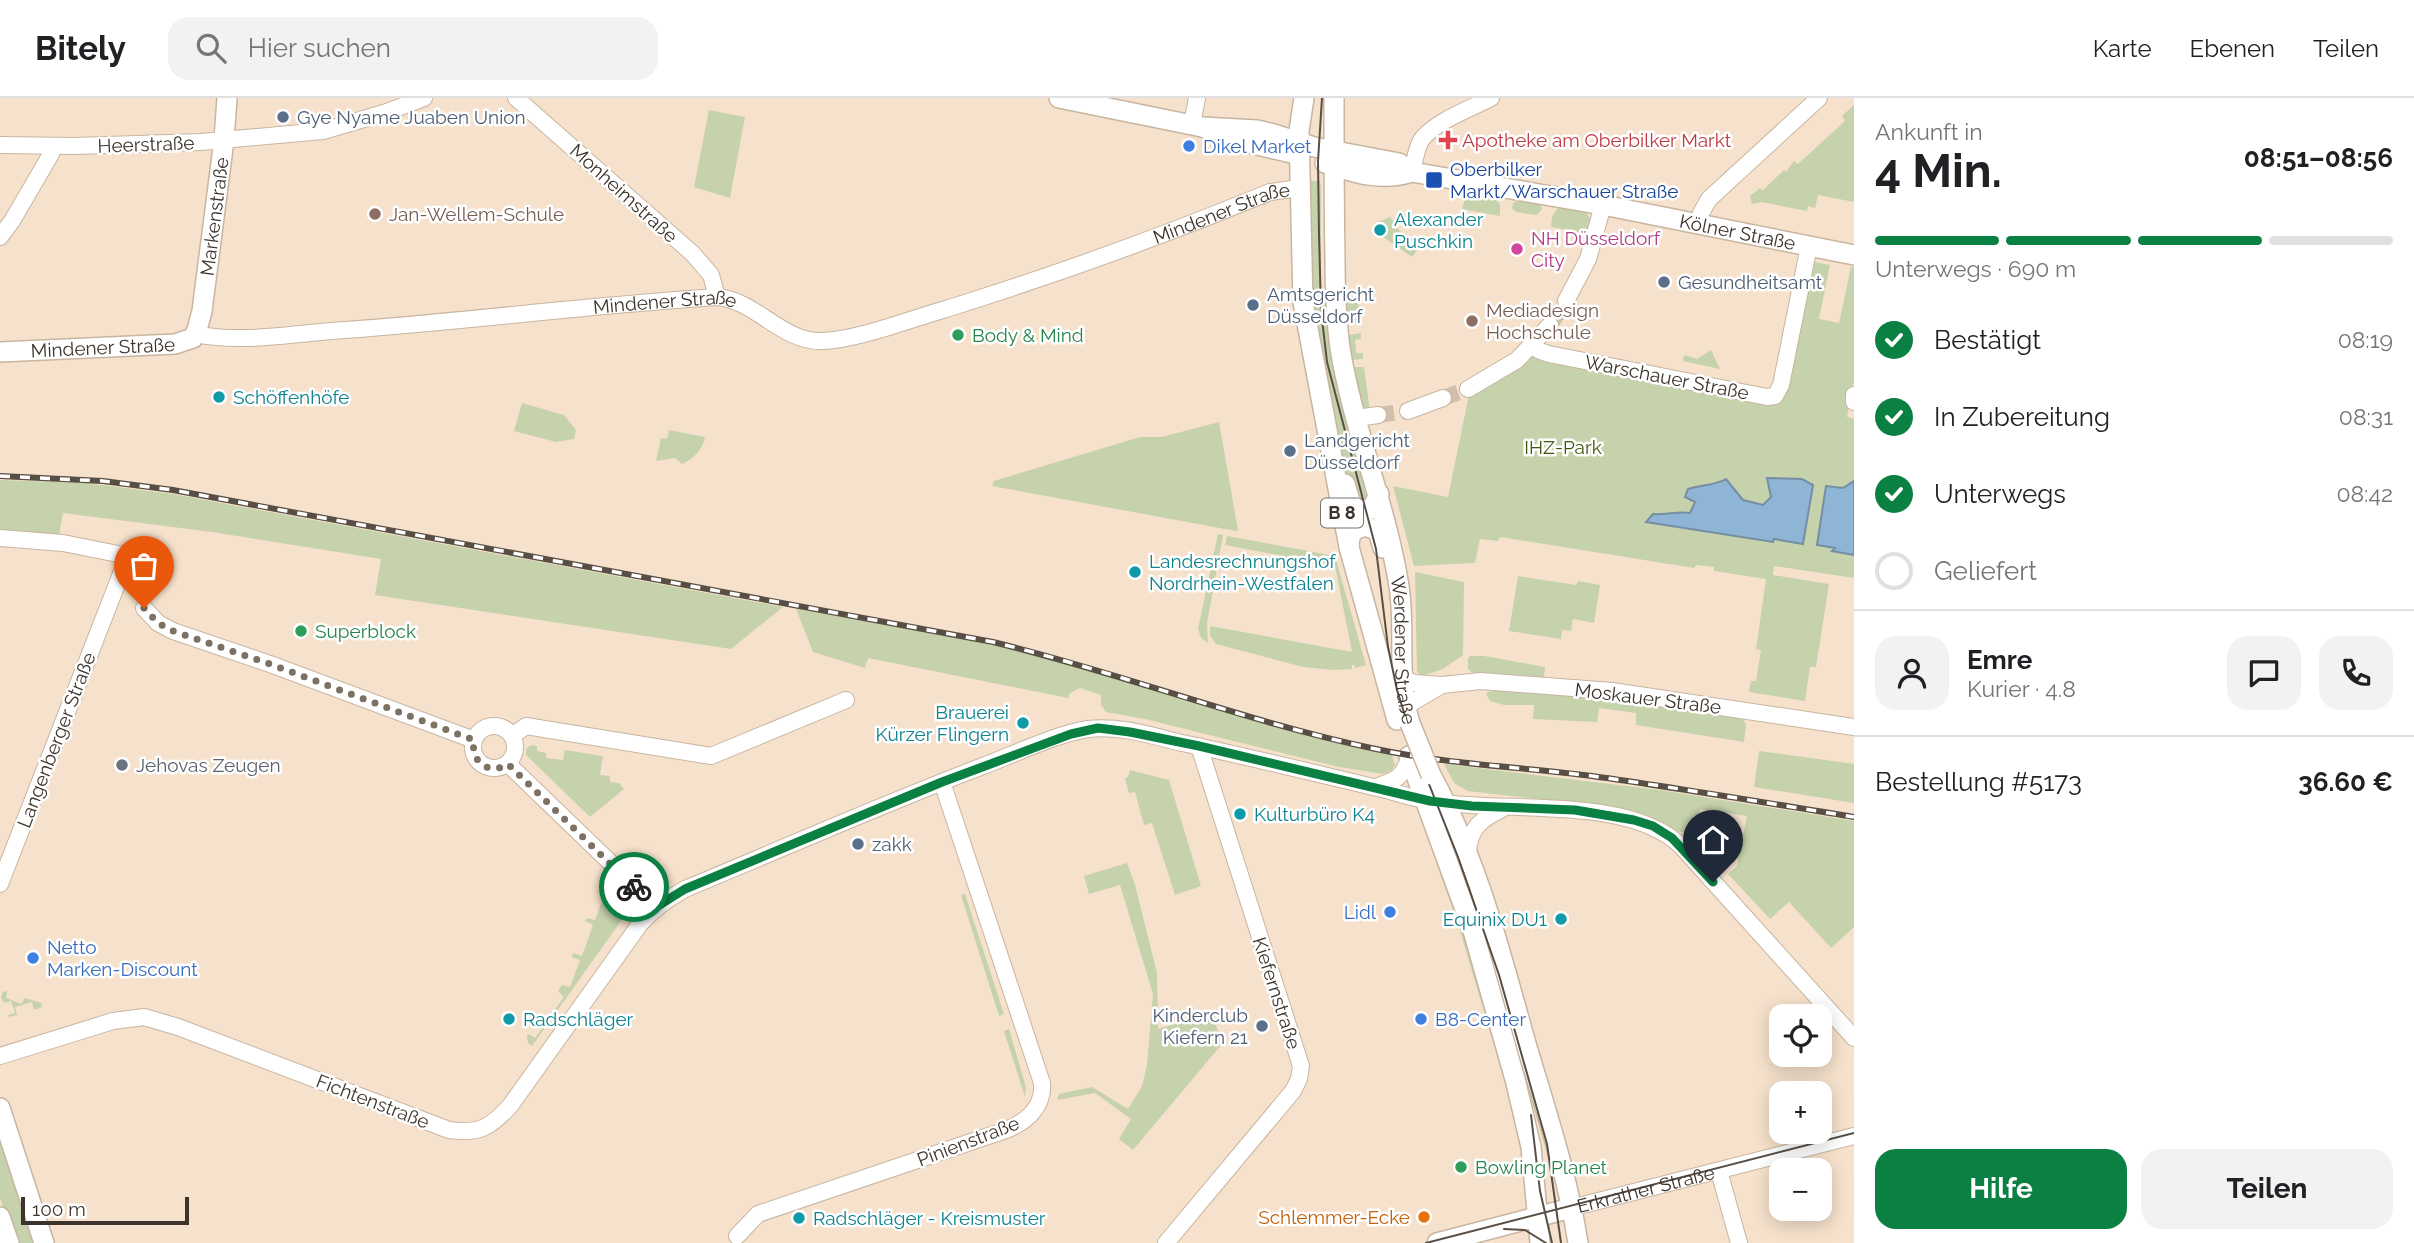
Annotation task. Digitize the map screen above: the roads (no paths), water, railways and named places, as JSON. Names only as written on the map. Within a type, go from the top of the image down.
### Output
[{"type":"main road","name":"Markenstraße","points":[[196,334],[202,311],[227,98]]},
{"type":"main road","name":"Kölner Straße","points":[[1059,98],[1197,125],[1257,130],[1299,148],[1334,158],[1399,163],[1412,172],[1603,205],[1854,255]]},
{"type":"main road","name":"B 8","points":[[1299,148],[1304,98]]},
{"type":"main road","name":"B 8","points":[[1334,98],[1334,158]]},
{"type":"main road","name":"Werdener Straße","points":[[1299,148],[1302,296],[1349,547],[1404,717],[1424,800],[1474,934],[1522,1107],[1531,1147],[1538,1216]]},
{"type":"main road","name":"Werdener Straße","points":[[1334,158],[1337,326],[1399,585],[1403,627],[1401,646],[1404,717],[1415,771],[1447,804],[1468,852],[1495,932],[1571,1209],[1552,1205],[1547,1197],[1537,1133],[1522,1107]]},
{"type":"main road","name":"Mindener Straße","points":[[0,352],[175,344],[189,340],[196,334]]},
{"type":"main road","points":[[1324,418],[1334,431],[1347,491],[1354,507],[1361,511],[1372,509],[1379,494]]},
{"type":"main road","points":[[1349,547],[1352,534],[1358,528],[1371,527],[1378,531],[1401,646]]},
{"type":"main road","points":[[0,1108],[44,1243]]},
{"type":"main road","name":"B 8","points":[[1571,1209],[1578,1243]]},
{"type":"main road","name":"Erkrather Straße","points":[[1437,1243],[1571,1209]]},
{"type":"main road","name":"B 8","points":[[1538,1216],[1541,1243]]},
{"type":"main road","points":[[1538,1216],[1558,1222],[1568,1234],[1571,1243]]},
{"type":"main road","points":[[0,1217],[9,1243]]},
{"type":"street","name":"Heerstraße","points":[[0,145],[52,146],[224,140],[323,131],[424,98]]},
{"type":"street","name":"Monheimstraße","points":[[516,98],[693,254],[711,275],[717,298]]},
{"type":"street","points":[[1197,98],[1197,125]]},
{"type":"street","points":[[1412,172],[1420,143],[1429,132],[1492,98]]},
{"type":"street","points":[[1699,224],[1701,213],[1709,199],[1819,98]]},
{"type":"street","points":[[0,237],[51,154],[52,146]]},
{"type":"street","name":"Mindener Straße","points":[[196,334],[226,338],[280,335],[447,323],[717,298],[739,302],[782,329],[809,341],[834,340],[979,299],[1092,261],[1270,192],[1299,188]]},
{"type":"street","points":[[1566,301],[1588,259],[1603,205]]},
{"type":"street","name":"Warschauer Straße","points":[[1533,346],[1549,354],[1767,397],[1774,396],[1781,385],[1809,246]]},
{"type":"street","points":[[1468,389],[1506,368],[1533,346],[1550,325]]},
{"type":"street","points":[[1854,395],[1854,402]]},
{"type":"street","points":[[1408,411],[1443,398]]},
{"type":"street","points":[[1357,418],[1378,415]]},
{"type":"street","name":"Langenberger Straße","points":[[0,538],[63,543],[128,556],[0,884]]},
{"type":"street","points":[[144,608],[158,623],[173,631],[474,740]]},
{"type":"street","name":"Moskauer Straße","points":[[1403,678],[1414,683],[1442,685],[1481,681],[1612,691],[1854,727]]},
{"type":"street","name":"Moskauer Straße","points":[[1404,717],[1442,685]]},
{"type":"street","points":[[512,736],[526,726],[711,756],[846,700]]},
{"type":"street","points":[[492,726],[503,728],[512,736],[515,741],[515,754],[503,767],[491,769],[480,763],[473,753],[474,740],[481,731],[492,726]]},
{"type":"street","name":"Fichtenstraße","points":[[0,1056],[97,1024],[144,1017],[170,1024],[449,1129],[472,1132],[487,1126],[510,1106],[574,1014],[653,909],[685,889],[942,782],[1085,730],[1116,729],[1424,800],[1447,804],[1575,810],[1611,815],[1653,826],[1681,846],[1854,1038]]},
{"type":"street","name":"Kiefernstraße","points":[[1166,1243],[1293,1091],[1301,1073],[1199,746]]},
{"type":"street","points":[[508,764],[618,870],[653,909]]},
{"type":"street","points":[[1376,787],[1415,771]]},
{"type":"street","name":"Pinienstraße","points":[[737,1236],[758,1214],[1006,1130],[1024,1121],[1036,1110],[1042,1093],[1042,1083],[942,782]]},
{"type":"street","points":[[1468,852],[1469,840],[1477,825],[1482,819],[1504,807]]},
{"type":"street","name":"Erkrather Straße","points":[[1571,1209],[1854,1136]]},
{"type":"street","points":[[1719,1171],[1739,1243]]},
{"type":"water","points":[[1767,478],[1802,479],[1813,485],[1803,544],[1774,539],[1773,542],[1646,522],[1653,514],[1690,513],[1695,502],[1685,497],[1688,489],[1726,479],[1743,500],[1763,505],[1771,497]]},
{"type":"water","points":[[1854,481],[1854,555],[1817,545],[1826,486],[1843,488]]},
{"type":"tunnel","points":[[1550,325],[1566,301]]},
{"type":"tunnel","points":[[1443,398],[1468,389]]},
{"type":"tunnel","points":[[1378,415],[1408,411]]},
{"type":"tram line","points":[[1322,98],[1318,161],[1319,234],[1321,310],[1327,362],[1376,549],[1388,647],[1397,690],[1417,754],[1458,857],[1499,975],[1547,1144],[1561,1243]]},
{"type":"tram line","points":[[1531,1115],[1540,1191],[1552,1243]]},
{"type":"tram line","points":[[1426,1243],[1854,1133]]},
{"type":"tram line","points":[[1504,1229],[1525,1230],[1546,1243]]},
{"type":"railway","points":[[0,476],[103,481],[173,490],[993,642],[1279,725],[1403,754],[1592,776],[1854,817]]},
{"type":"place","name":"Gye Nyame Juaben Union","points":[[283,117]]},
{"type":"place","name":"Apotheke am Oberbilker Markt","points":[[1448,140]]},
{"type":"place","name":"Dikel Market","points":[[1189,146]]},
{"type":"place","name":"Oberbilker Markt/Warschauer Straße","points":[[1434,180]]},
{"type":"place","name":"Jan-Wellem-Schule","points":[[375,214]]},
{"type":"place","name":"Alexander Puschkin","points":[[1380,230]]},
{"type":"place","name":"NH Düsseldorf City","points":[[1517,249]]},
{"type":"place","name":"Gesundheitsamt","points":[[1664,282]]},
{"type":"place","name":"Amtsgericht Düsseldorf","points":[[1253,305]]},
{"type":"place","name":"Mediadesign Hochschule","points":[[1472,321]]},
{"type":"place","name":"Body & Mind","points":[[958,335]]},
{"type":"place","name":"Schöffenhöfe","points":[[219,397]]},
{"type":"place","name":"Landgericht Düsseldorf","points":[[1290,451]]},
{"type":"place","name":"Landesrechnungshof Nordrhein-Westfalen","points":[[1135,572]]},
{"type":"place","name":"Superblock","points":[[301,631]]},
{"type":"place","name":"Brauerei Kürzer Flingern","points":[[1023,723]]},
{"type":"place","name":"Jehovas Zeugen","points":[[122,765]]},
{"type":"place","name":"Kulturbüro K4","points":[[1240,814]]},
{"type":"place","name":"zakk","points":[[858,844]]},
{"type":"place","name":"Lidl","points":[[1390,912]]},
{"type":"place","name":"Equinix DU1","points":[[1561,919]]},
{"type":"place","name":"Netto Marken-Discount","points":[[33,958]]},
{"type":"place","name":"Radschläger","points":[[509,1019]]},
{"type":"place","name":"B8-Center","points":[[1421,1019]]},
{"type":"place","name":"Kinderclub Kiefern 21","points":[[1262,1026]]},
{"type":"place","name":"Bowling Planet","points":[[1461,1167]]},
{"type":"place","name":"Schlemmer-Ecke","points":[[1424,1217]]},
{"type":"place","name":"Radschläger - Kreismuster","points":[[799,1218]]},
{"type":"park label","name":"IHZ-Park","points":[[1563,447]]}]
